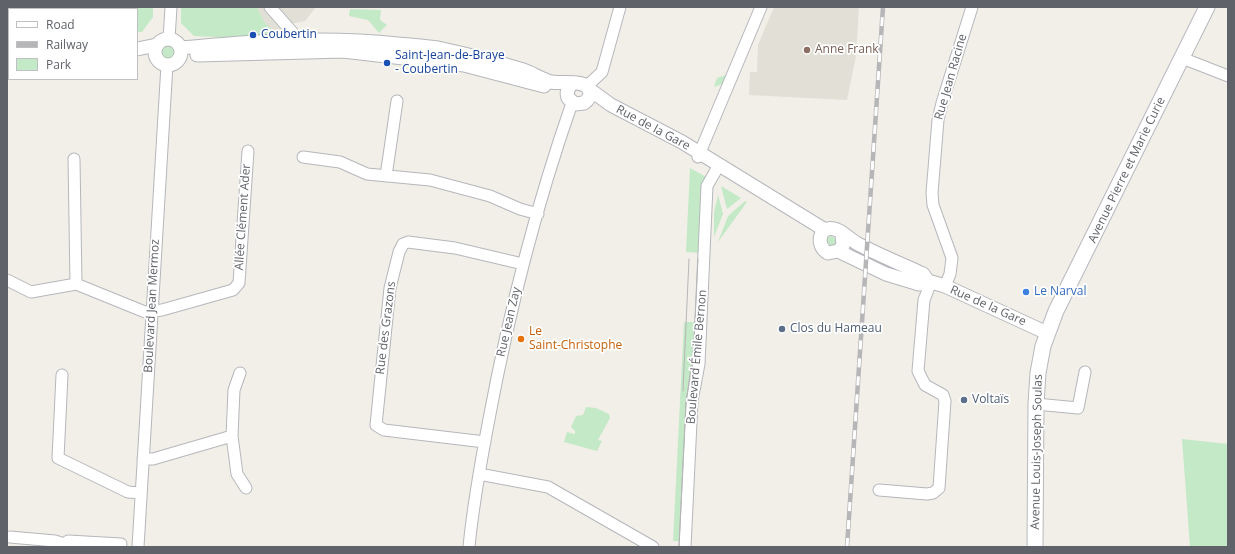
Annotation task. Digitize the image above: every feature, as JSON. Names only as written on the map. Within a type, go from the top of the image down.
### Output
[{"type":"main road","name":"Avenue Pierre et Marie Curie","points":[[1047,333],[1056,311],[1207,7]]},
{"type":"main road","name":"Avenue Louis-Joseph Soulas","points":[[1035,547],[1036,404],[1038,373],[1047,333]]},
{"type":"street","points":[[162,62],[155,52],[163,42],[171,7]]},
{"type":"street","points":[[270,7],[293,33],[296,40]]},
{"type":"street","points":[[573,83],[570,85],[567,92],[575,102],[588,99],[588,88],[602,72],[620,7]]},
{"type":"street","points":[[699,155],[761,7]]},
{"type":"street","name":"Rue Jean Racine","points":[[945,286],[950,274],[952,258],[933,205],[932,193],[938,120],[972,7]]},
{"type":"street","points":[[181,52],[296,40],[343,39],[436,48],[524,70],[550,81],[573,83],[581,82],[588,88]]},
{"type":"street","points":[[138,49],[163,42],[176,42],[181,52]]},
{"type":"street","name":"Rue de la Gare","points":[[181,52],[255,54],[343,51],[464,65],[548,87],[575,102],[608,110],[699,155]]},
{"type":"street","points":[[138,56],[174,64],[181,52]]},
{"type":"street","points":[[1182,58],[1228,76]]},
{"type":"street","name":"Boulevard Jean Mermoz","points":[[138,547],[152,312],[162,62]]},
{"type":"street","name":"Rue de la Gare","points":[[588,88],[611,105],[699,155],[812,226],[822,234]]},
{"type":"street","points":[[386,176],[397,101]]},
{"type":"street","name":"Rue Jean Zay","points":[[469,547],[472,509],[494,388],[523,264],[575,102]]},
{"type":"street","name":"Allée Clément Ader","points":[[152,312],[233,290],[239,283],[248,151]]},
{"type":"street","points":[[303,157],[340,162],[359,172],[430,180],[490,196],[520,210],[538,214]]},
{"type":"street","points":[[74,159],[76,284]]},
{"type":"street","name":"Boulevard Émile Bernon","points":[[685,547],[692,401],[699,364],[707,186],[718,167]]},
{"type":"street","name":"Rue de la Gare","points":[[930,281],[919,284],[886,274],[838,251],[831,253],[824,251],[820,244],[822,234],[832,228],[867,249],[923,274],[930,281],[945,286],[1047,333]]},
{"type":"street","points":[[838,251],[844,242],[842,234]]},
{"type":"street","name":"Rue des Grazons","points":[[485,442],[384,430],[376,425],[390,288],[398,252],[403,244],[408,242],[455,248],[523,264]]},
{"type":"street","points":[[7,280],[31,292],[76,284],[137,310],[152,312]]},
{"type":"street","points":[[879,490],[927,494],[933,493],[939,488],[945,401],[943,395],[925,385],[918,371],[924,300],[930,281]]},
{"type":"street","points":[[240,372],[234,390],[232,436],[237,474],[246,488]]},
{"type":"street","points":[[1036,404],[1078,408],[1084,372]]},
{"type":"street","points":[[62,375],[58,458],[128,492],[141,493]]},
{"type":"street","points":[[143,459],[153,459],[232,436]]},
{"type":"street","points":[[479,474],[548,487],[653,547]]},
{"type":"street","points":[[10,537],[55,541],[63,546],[68,541],[121,544]]},
{"type":"shaded area","points":[[257,7],[316,7],[305,21],[289,24],[283,32],[275,32],[264,22]]},
{"type":"shaded area","name":"Anne Frank","points":[[774,7],[859,7],[856,56],[847,100],[749,95],[750,72],[757,72],[758,45]]},
{"type":"green space","points":[[153,7],[153,17],[142,32],[138,32],[138,8],[17,8]]},
{"type":"green space","points":[[181,7],[257,7],[264,22],[275,32],[270,32],[272,34],[242,38],[194,36],[181,23]]},
{"type":"green space","points":[[350,9],[381,10],[380,20],[387,25],[379,33],[368,20],[349,16]]},
{"type":"green space","points":[[166,46],[170,46],[174,52],[170,58],[166,58],[162,54],[162,50]]},
{"type":"green space","points":[[729,74],[725,83],[714,87],[717,78]]},
{"type":"green space","points":[[690,168],[708,178],[701,253],[686,252]]},
{"type":"green space","points":[[721,186],[741,198],[727,209]]},
{"type":"green space","points":[[718,195],[723,214],[714,237],[714,213]]},
{"type":"green space","points":[[745,201],[747,202],[718,242],[728,216]]},
{"type":"green space","points":[[831,236],[835,238],[837,242],[835,246],[830,245],[825,240],[826,237]]},
{"type":"green space","points":[[684,322],[697,322],[689,396],[682,541],[673,541]]},
{"type":"green space","points":[[586,407],[596,408],[609,414],[610,418],[598,440],[602,441],[597,451],[564,442],[567,432],[575,434],[575,431],[571,427],[576,416],[583,415]]},
{"type":"green space","points":[[1182,439],[1228,444],[1228,547],[1190,547]]},
{"type":"tram line","points":[[683,391],[689,259]]},
{"type":"tram line","points":[[679,547],[686,405],[694,342],[698,259]]},
{"type":"railway","points":[[847,547],[883,7]]},
{"type":"place","name":"Coubertin","points":[[253,35]]},
{"type":"place","name":"Anne Frank","points":[[807,50]]},
{"type":"place","name":"Saint-Jean-de-Braye - Coubertin","points":[[387,63]]},
{"type":"place","name":"Le Narval","points":[[1026,292]]},
{"type":"place","name":"Clos du Hameau","points":[[782,329]]},
{"type":"place","name":"Le Saint-Christophe","points":[[521,339]]},
{"type":"place","name":"Voltaïs","points":[[964,400]]}]
